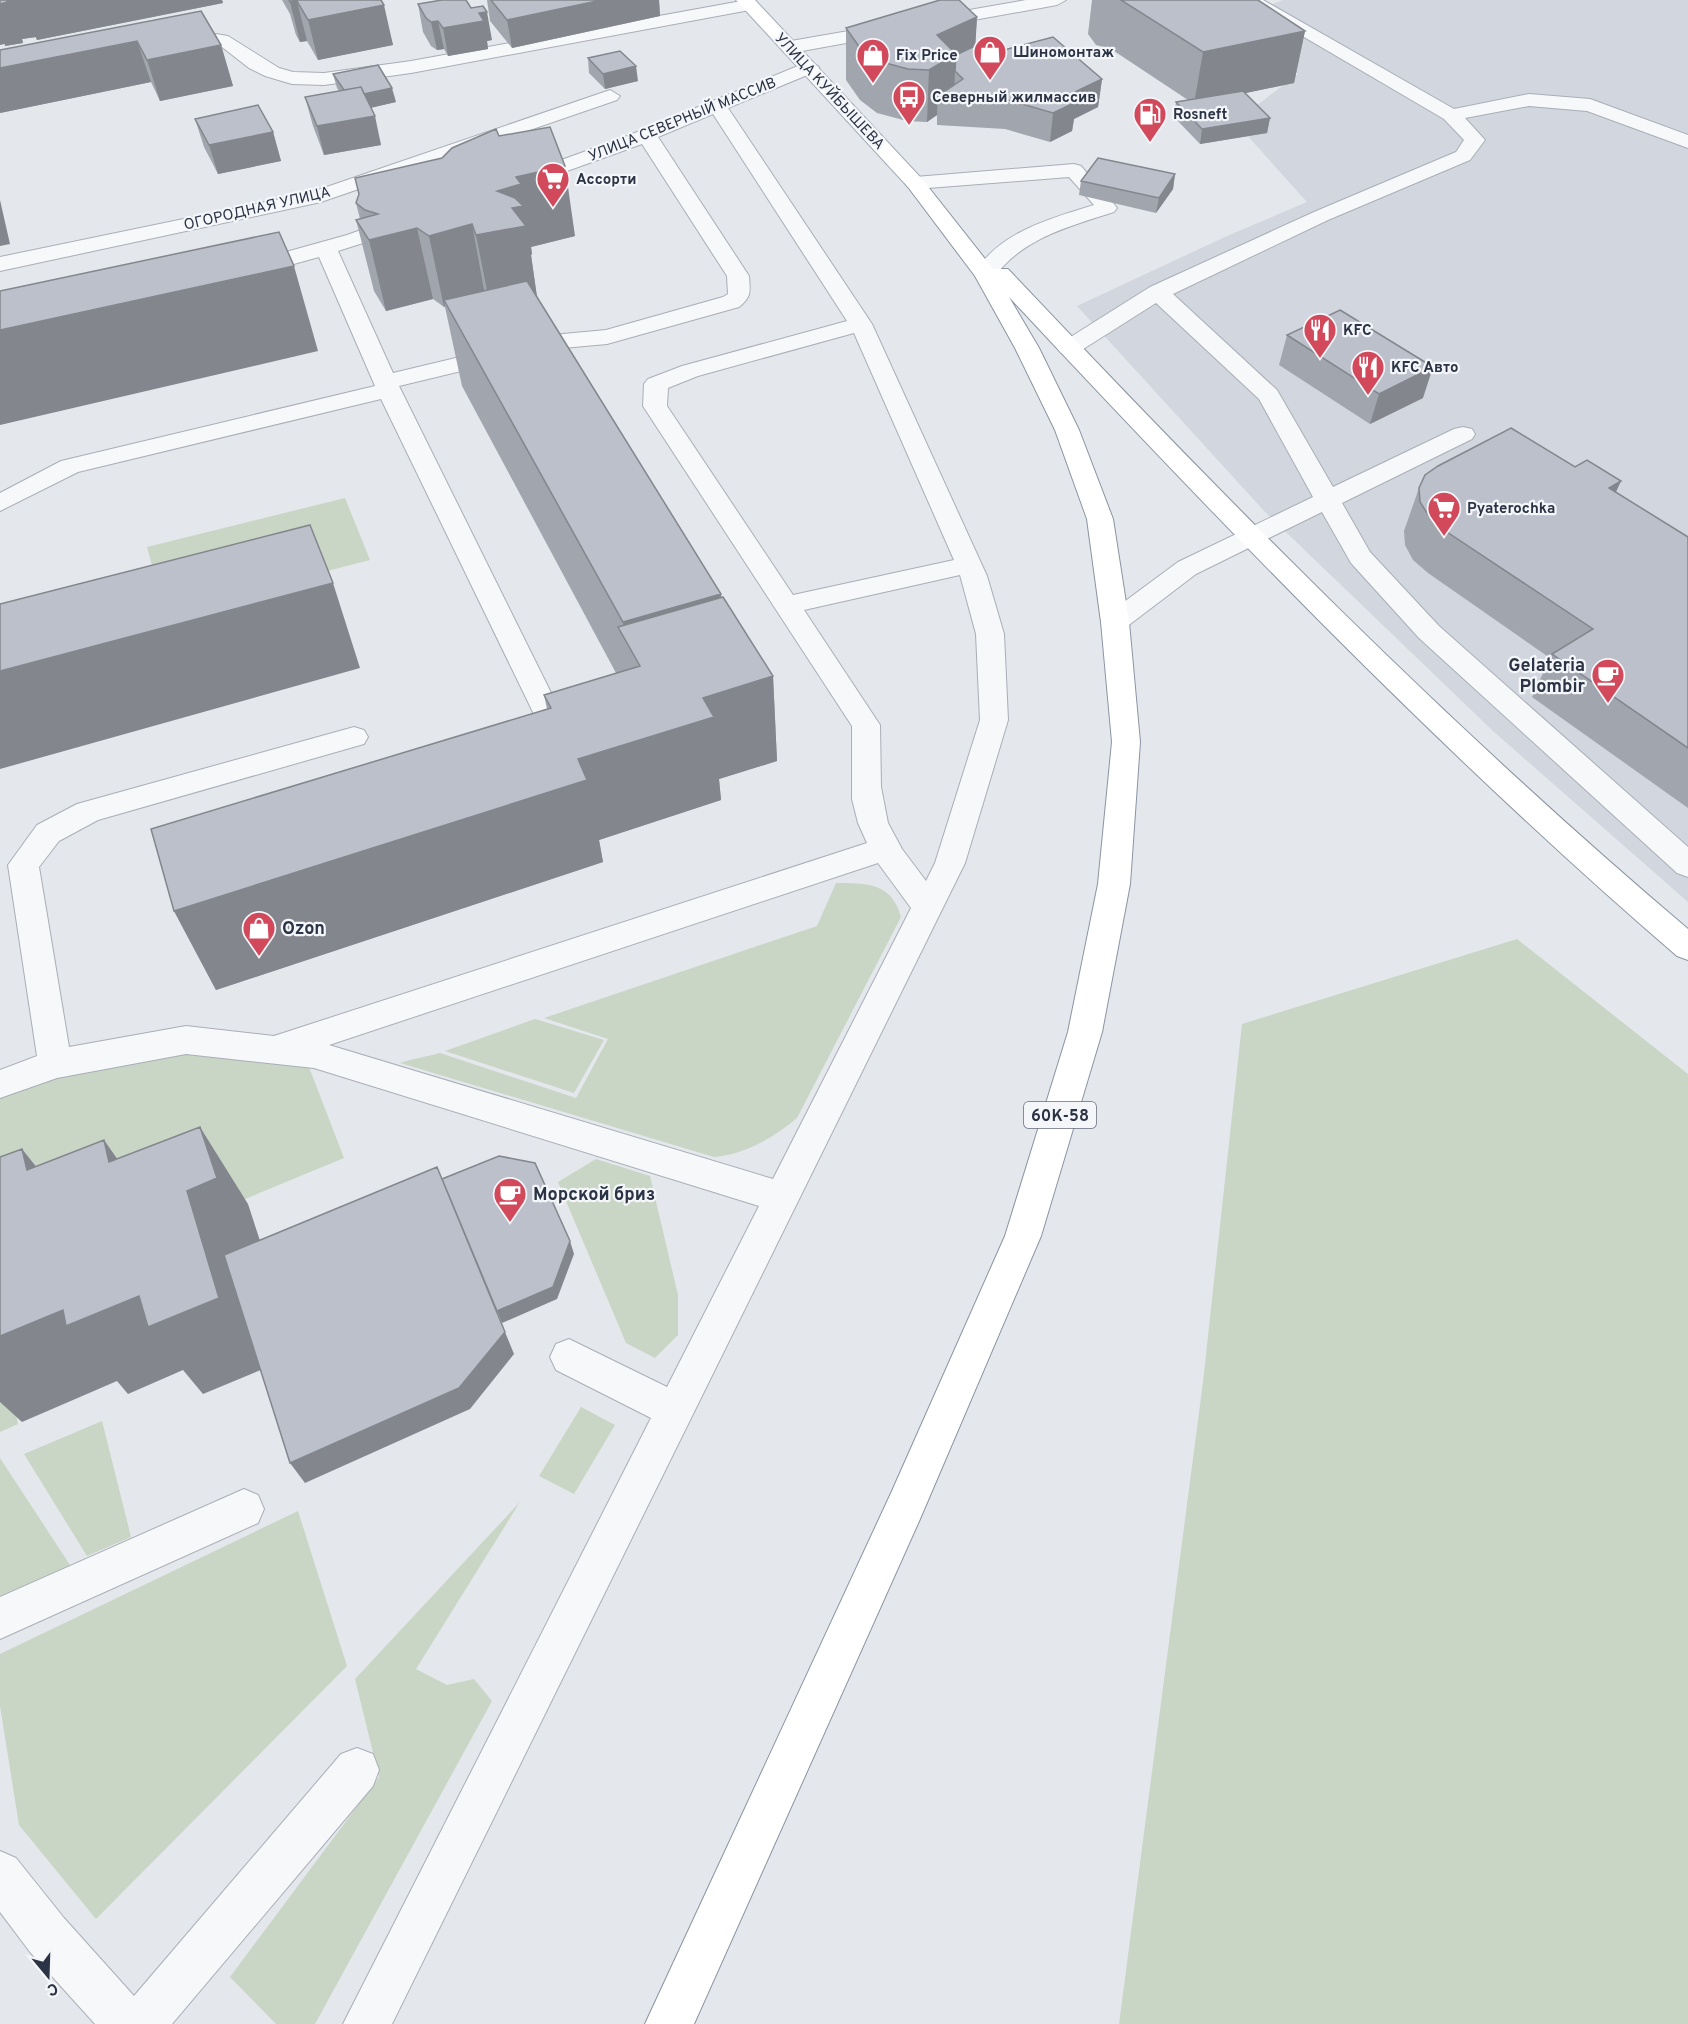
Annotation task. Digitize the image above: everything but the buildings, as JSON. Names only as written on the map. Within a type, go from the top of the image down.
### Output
[{"type":"main road","name":"УЛИЦА КУЙБЫШЕВА","points":[[747,2],[810,67],[915,183]]},
{"type":"main road","name":"60К-58","points":[[669,2024],[906,1505],[1023,1236],[1085,1032],[1114,884],[1126,742],[1115,622],[1100,519],[1071,441],[1028,348],[987,268],[915,183]]},
{"type":"main road","points":[[987,268],[1069,348],[1437,724],[1588,865],[1688,947]]},
{"type":"street","points":[[791,47],[1057,0]]},
{"type":"street","points":[[1069,348],[1158,292],[1321,216],[1463,156],[1475,140],[1451,115],[1250,0]]},
{"type":"street","points":[[150,47],[184,41],[228,42],[256,64],[272,72],[292,78],[324,79],[411,67],[747,2]]},
{"type":"street","name":"УЛИЦА СЕВЕРНЫЙ МАССИВ","points":[[503,188],[646,135],[810,67]]},
{"type":"street","name":"ОГОРОДНАЯ УЛИЦА","points":[[0,264],[314,198],[610,96]]},
{"type":"street","points":[[1451,115],[1529,100],[1590,105],[1688,142]]},
{"type":"street","points":[[367,2024],[950,863],[994,720],[990,634],[969,565],[861,324],[717,106]]},
{"type":"street","points":[[0,503],[70,466],[552,342],[607,338],[730,302],[739,296],[738,276],[646,135]]},
{"type":"street","points":[[915,183],[1074,170],[1107,208],[1045,228],[987,268]]},
{"type":"street","points":[[222,277],[326,248],[418,217]]},
{"type":"street","points":[[326,248],[387,386],[559,737]]},
{"type":"street","points":[[1158,292],[1269,395],[1360,557],[1429,632],[1688,865]]},
{"type":"street","points":[[861,324],[690,371],[656,384],[655,406],[866,725],[864,769],[873,824],[886,848],[927,906]]},
{"type":"street","points":[[1115,622],[1187,568],[1463,434]]},
{"type":"street","points":[[786,605],[969,565]]},
{"type":"street","points":[[55,1064],[23,866],[48,832],[88,812],[354,736]]},
{"type":"street","points":[[273,1050],[886,848]]},
{"type":"street","points":[[0,1084],[55,1064],[186,1040],[314,1054],[783,1198]]},
{"type":"street","points":[[569,1358],[676,1411]]},
{"type":"street","points":[[0,1618],[244,1509]]},
{"type":"street","points":[[141,2024],[357,1770]]},
{"type":"street","points":[[0,1874],[47,1935],[127,2024]]},
{"type":"shaded area","points":[[1283,0],[1688,0],[1688,902],[1493,731],[1266,513],[1077,306],[1227,236],[1307,202],[1235,122],[1298,74],[1222,23]]},
{"type":"green space","points":[[345,498],[370,560],[165,613],[147,547]]},
{"type":"green space","points":[[836,883],[868,885],[885,891],[897,906],[901,917],[797,1118],[769,1138],[748,1149],[714,1157],[400,1063],[440,1053],[576,1098],[608,1039],[544,1018],[817,926]]},
{"type":"green space","points":[[1517,939],[1688,1074],[1688,2024],[1119,2024],[1203,1382],[1242,1024]]},
{"type":"green space","points":[[535,1019],[604,1040],[574,1093],[445,1051]]},
{"type":"green space","points":[[182,1050],[307,1062],[344,1158],[168,1231],[4,1357],[18,1424],[0,1432],[0,1094],[52,1076]]},
{"type":"green space","points":[[596,1159],[650,1176],[678,1295],[678,1335],[655,1358],[626,1343],[558,1182]]},
{"type":"green space","points":[[581,1407],[615,1425],[574,1494],[539,1476]]},
{"type":"green space","points":[[102,1421],[131,1537],[87,1556],[24,1454]]},
{"type":"green space","points":[[0,1458],[70,1565],[0,1597]]},
{"type":"green space","points":[[520,1502],[416,1669],[447,1685],[474,1679],[492,1701],[315,2024],[276,2024],[230,1977],[379,1777],[355,1679]]},
{"type":"green space","points":[[298,1511],[347,1666],[96,1919],[19,1825],[0,1706],[0,1654]]},
{"type":"place","name":"Шиномонтаж","points":[[990,81]]},
{"type":"place","name":"Fix Price","points":[[873,84]]},
{"type":"place","name":"Северный жилмассив","points":[[909,126]]},
{"type":"place","name":"Rosneft","points":[[1150,143]]},
{"type":"place","name":"Ассорти","points":[[553,208]]},
{"type":"place","name":"KFC","points":[[1320,359]]},
{"type":"place","name":"KFC Авто","points":[[1368,396]]},
{"type":"place","name":"Pyaterochka","points":[[1444,537]]},
{"type":"place","name":"Gelateria Plombir","points":[[1608,704]]},
{"type":"place","name":"Ozon","points":[[259,957]]},
{"type":"place","name":"Морской бриз","points":[[510,1223]]}]
